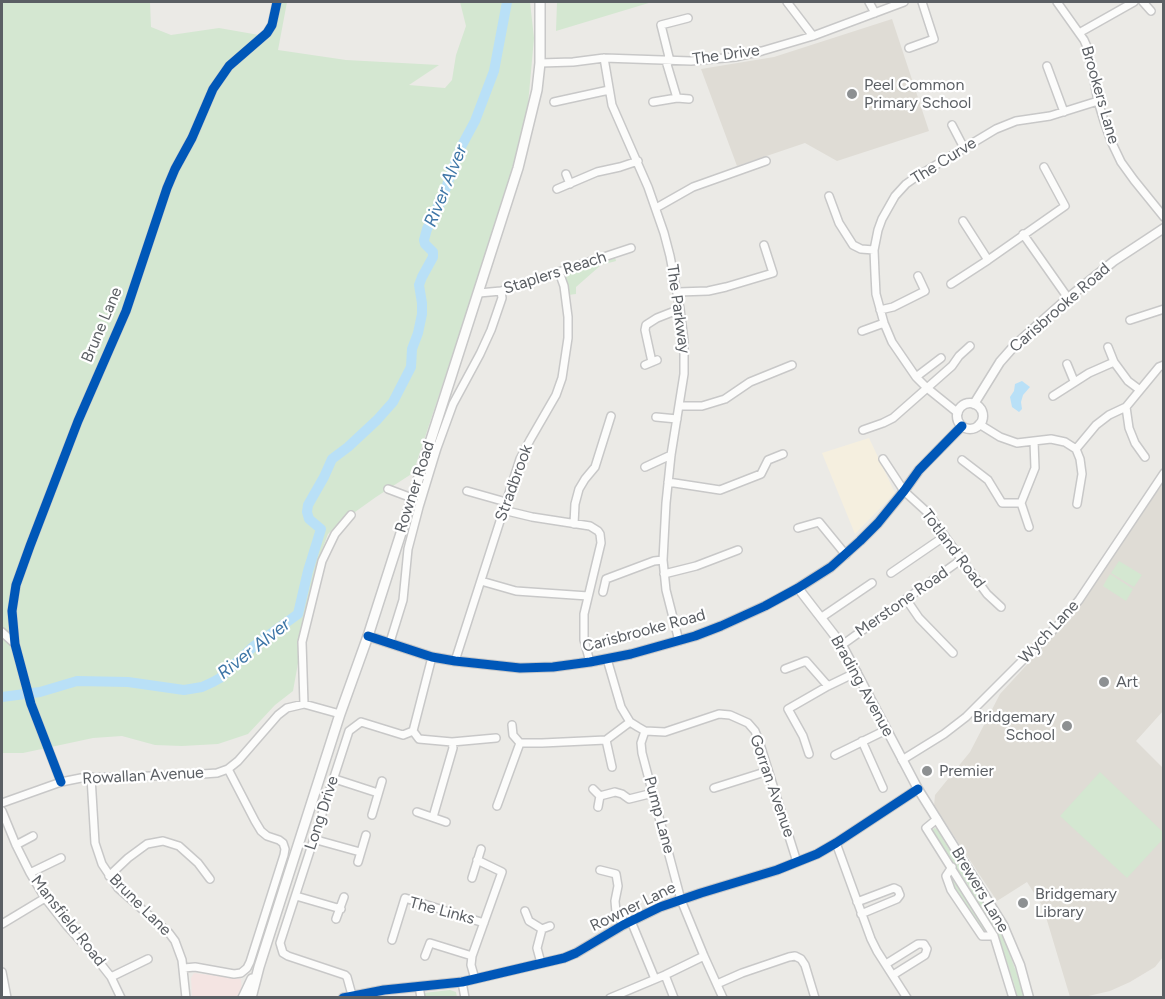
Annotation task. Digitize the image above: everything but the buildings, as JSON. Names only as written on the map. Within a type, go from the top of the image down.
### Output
[{"type":"main road","name":"Rowner Road","points":[[252,998],[340,714],[368,636],[518,168],[537,90],[540,63],[540,2]]},
{"type":"main road","name":"Rowner Road","points":[[243,998],[260,967]]},
{"type":"street","name":"Brune Lane","points":[[61,782],[31,704],[15,644],[12,611],[16,585],[90,391],[126,311],[167,188],[213,89],[230,66],[267,33],[272,25],[277,2]]},
{"type":"street","points":[[787,2],[813,36]]},
{"type":"street","points":[[869,2],[875,13]]},
{"type":"street","name":"The Drive","points":[[540,63],[604,58],[668,61],[735,57],[813,36],[904,2]]},
{"type":"street","points":[[909,48],[934,39],[922,2]]},
{"type":"street","name":"Brookers Lane","points":[[1057,2],[1088,49],[1098,101],[1111,141],[1121,162],[1164,217]]},
{"type":"street","points":[[1079,33],[1134,2]]},
{"type":"street","points":[[1143,2],[1151,11]]},
{"type":"street","points":[[677,98],[661,25],[688,18]]},
{"type":"street","name":"The Parkway","points":[[604,58],[612,105],[638,161],[656,208],[678,292],[685,360],[671,455],[663,560],[666,590],[679,641]]},
{"type":"street","points":[[1047,66],[1064,112]]},
{"type":"street","points":[[554,102],[609,90]]},
{"type":"street","points":[[653,102],[677,98],[689,99]]},
{"type":"street","name":"The Curve","points":[[958,413],[916,377],[897,350],[884,323],[876,294],[874,250],[882,219],[895,196],[906,184],[1006,124],[1064,112],[1098,101]]},
{"type":"street","points":[[952,125],[964,148]]},
{"type":"street","points":[[557,189],[597,172],[638,161]]},
{"type":"street","points":[[656,208],[693,187],[766,161]]},
{"type":"street","points":[[951,284],[1065,206],[1044,167]]},
{"type":"street","points":[[566,174],[570,184]]},
{"type":"street","points":[[829,196],[839,223],[853,245],[861,249],[874,250]]},
{"type":"street","points":[[963,221],[988,260]]},
{"type":"street","name":"Carisbrooke Road","points":[[974,404],[1000,362],[1015,345],[1114,261],[1164,228]]},
{"type":"street","points":[[1023,234],[1068,298]]},
{"type":"street","points":[[678,292],[708,291],[773,273],[764,245]]},
{"type":"street","name":"Staplers Reach","points":[[478,292],[501,291],[631,248]]},
{"type":"street","name":"Stradbrook","points":[[455,661],[520,459],[556,395],[562,378],[568,338],[568,317],[564,286],[559,272]]},
{"type":"street","points":[[880,310],[893,307],[926,291],[918,276]]},
{"type":"street","points":[[390,642],[403,600],[408,549],[437,448],[453,404],[491,330],[502,298],[501,291]]},
{"type":"street","points":[[651,362],[646,325],[680,309]]},
{"type":"street","points":[[1130,320],[1164,309]]},
{"type":"street","points":[[862,331],[884,323]]},
{"type":"street","points":[[863,430],[893,418],[952,366],[970,346]]},
{"type":"street","points":[[1108,347],[1114,362],[1128,381],[1140,390]]},
{"type":"street","points":[[916,377],[940,358]]},
{"type":"street","points":[[1053,396],[1074,381],[1114,362]]},
{"type":"street","points":[[680,406],[702,406],[725,399],[750,382],[792,364]]},
{"type":"street","points":[[1067,364],[1074,381]]},
{"type":"street","points":[[1076,449],[1096,425],[1109,415],[1126,407],[1159,367],[1164,365]]},
{"type":"street","points":[[965,404],[974,404],[982,415],[979,424],[969,429],[958,422],[958,413],[965,404]]},
{"type":"street","points":[[1126,407],[1129,428],[1135,443],[1145,457]]},
{"type":"street","points":[[574,524],[575,504],[579,489],[595,467],[611,416]]},
{"type":"street","points":[[656,417],[677,419]]},
{"type":"street","points":[[979,424],[1000,437],[1017,443],[1051,439],[1065,442],[1076,449],[1082,474],[1077,504]]},
{"type":"street","name":"Carisbrooke Road","points":[[368,636],[432,657],[520,668],[554,667],[590,662],[679,641],[743,617],[798,588],[831,567],[878,523],[919,470],[962,426]]},
{"type":"street","points":[[1029,527],[1021,503],[1035,468],[1034,441]]},
{"type":"street","points":[[668,483],[720,490],[761,474],[768,460],[783,454]]},
{"type":"street","points":[[645,467],[671,455]]},
{"type":"street","name":"Totland Road","points":[[884,459],[904,491],[927,512],[987,594],[1001,607]]},
{"type":"street","points":[[962,460],[988,480],[1002,503],[1021,503]]},
{"type":"street","name":"Wych Lane","points":[[902,760],[944,734],[966,717],[1060,623],[1079,600],[1164,473]]},
{"type":"street","points":[[388,489],[411,498]]},
{"type":"street","points":[[467,490],[506,502]]},
{"type":"street","points":[[503,510],[594,528],[600,534],[601,543],[584,614],[584,634],[590,662]]},
{"type":"street","points":[[340,714],[304,704],[302,642],[322,561],[335,534],[351,515]]},
{"type":"street","points":[[798,528],[819,522],[846,555]]},
{"type":"street","points":[[891,573],[945,536]]},
{"type":"street","points":[[664,574],[696,566],[738,550]]},
{"type":"street","points":[[603,592],[606,579],[654,561],[663,560]]},
{"type":"street","name":"Merstone Road","points":[[842,645],[962,560]]},
{"type":"street","points":[[481,581],[516,591],[588,596]]},
{"type":"street","points":[[822,617],[872,583]]},
{"type":"street","name":"Brading Avenue","points":[[798,588],[842,645],[918,789]]},
{"type":"street","points":[[906,599],[919,618],[953,653]]},
{"type":"street","points":[[2,632],[15,644]]},
{"type":"street","points":[[413,731],[432,657]]},
{"type":"street","points":[[606,659],[621,706],[630,722],[645,730]]},
{"type":"street","points":[[785,669],[806,661],[828,686]]},
{"type":"street","points":[[809,754],[803,736],[788,709],[857,672]]},
{"type":"street","name":"Rowallan Avenue","points":[[2,803],[61,782],[91,777],[217,773],[228,769],[238,761],[278,715],[287,708],[304,704]]},
{"type":"street","name":"Gorran Avenue","points":[[645,730],[665,732],[719,714],[730,715],[748,723],[755,732],[797,862]]},
{"type":"street","name":"Long Drive","points":[[347,996],[345,975],[288,956],[283,952],[280,942],[349,731],[361,722],[403,735],[413,731],[419,739],[452,742],[496,738]]},
{"type":"street","points":[[520,743],[606,740],[630,722]]},
{"type":"street","points":[[512,725],[513,735],[520,743]]},
{"type":"street","name":"Pump Lane","points":[[645,730],[640,743],[681,900],[723,998]]},
{"type":"street","points":[[835,755],[886,730]]},
{"type":"street","points":[[606,740],[612,766]]},
{"type":"street","points":[[862,741],[883,788]]},
{"type":"street","points":[[433,817],[453,748],[452,742]]},
{"type":"street","points":[[497,806],[520,743]]},
{"type":"street","points":[[184,968],[195,967],[234,974],[241,973],[247,968],[284,855],[283,843],[261,831],[228,769]]},
{"type":"street","points":[[714,788],[768,771]]},
{"type":"street","name":"Brune Lane","points":[[91,777],[95,843],[102,864],[118,888],[169,933],[179,949],[184,968],[186,998]]},
{"type":"street","points":[[332,780],[378,793]]},
{"type":"street","points":[[372,814],[382,781]]},
{"type":"street","points":[[593,789],[600,796]]},
{"type":"street","points":[[600,796],[615,789],[629,800],[653,793]]},
{"type":"street","name":"Brewers Lane","points":[[918,789],[1003,925],[1022,971],[1029,998]]},
{"type":"street","name":"Rowner Lane","points":[[347,996],[462,982],[576,953],[627,923],[681,900],[797,862],[836,843],[918,789]]},
{"type":"street","points":[[598,807],[600,796]]},
{"type":"street","name":"Mansfield Road","points":[[2,811],[30,873],[45,898],[111,977],[121,998]]},
{"type":"street","points":[[417,813],[446,822]]},
{"type":"street","points":[[937,819],[926,828],[994,936],[1013,998]]},
{"type":"street","points":[[357,862],[366,835]]},
{"type":"street","points":[[16,844],[33,836]]},
{"type":"street","points":[[314,839],[360,852]]},
{"type":"street","points":[[109,876],[147,844],[163,841],[179,846],[198,863],[210,879]]},
{"type":"street","points":[[836,843],[871,939],[907,998]]},
{"type":"street","points":[[472,878],[481,849]]},
{"type":"street","points":[[30,873],[61,858]]},
{"type":"street","points":[[476,979],[471,965],[472,956],[502,872],[477,860]]},
{"type":"street","points":[[952,867],[946,876],[951,890],[982,936],[994,936]]},
{"type":"street","points":[[600,870],[616,874],[618,886],[615,901],[616,912],[627,923],[655,979]]},
{"type":"street","points":[[857,902],[894,888],[900,895],[897,899],[861,914]]},
{"type":"street","points":[[296,896],[340,909]]},
{"type":"street","points":[[336,919],[344,897]]},
{"type":"street","points":[[2,924],[45,898]]},
{"type":"street","name":"The Links","points":[[392,940],[405,898],[484,923]]},
{"type":"street","points":[[525,911],[529,921],[546,927],[537,948],[541,963]]},
{"type":"street","points":[[425,956],[430,943],[472,956]]},
{"type":"street","points":[[886,964],[918,944],[924,944],[927,950],[925,955],[893,975]]},
{"type":"street","points":[[610,998],[704,956]]},
{"type":"street","points":[[717,984],[742,973],[795,956],[805,965],[815,998]]},
{"type":"street","points":[[111,977],[148,959]]},
{"type":"street","points":[[2,972],[7,998]]},
{"type":"street","points":[[664,975],[674,998]]},
{"type":"street","points":[[462,982],[465,998]]},
{"type":"street","points":[[418,986],[421,998]]},
{"type":"shaded area","name":"Peel Common Primary School","points":[[892,19],[929,131],[837,161],[805,143],[737,166],[701,69],[774,57]]},
{"type":"shaded area","points":[[869,438],[895,493],[855,534],[822,453]]},
{"type":"shaded area","name":"Bridgemary School","points":[[1163,484],[1163,711],[1136,741],[1163,768],[1163,957],[1155,967],[1110,991],[1084,997],[1070,997],[1043,907],[1027,882],[997,901],[934,806],[935,795],[970,752],[1000,694],[1067,621],[1141,512]]},
{"type":"shaded area","points":[[194,973],[241,979],[242,991],[238,997],[192,997],[191,978]]},
{"type":"green space","points":[[2,2],[150,2],[151,27],[171,35],[219,28],[259,35],[266,30],[272,2],[287,2],[278,50],[346,60],[439,65],[409,85],[445,88],[452,80],[456,55],[466,26],[460,2],[530,2],[534,38],[525,138],[413,473],[341,522],[328,534],[318,561],[293,691],[275,705],[248,734],[218,744],[155,745],[122,736],[93,738],[23,753],[2,753]]},
{"type":"green space","points":[[557,2],[652,2],[556,31]]},
{"type":"green space","points":[[615,257],[616,261],[601,265],[576,287],[576,294],[568,295],[565,278],[569,273]]},
{"type":"green space","points":[[1119,561],[1142,575],[1134,587],[1111,573]]},
{"type":"green space","points":[[1110,574],[1133,589],[1126,601],[1103,586]]},
{"type":"green space","points":[[1100,772],[1163,832],[1163,839],[1127,878],[1060,816]]},
{"type":"green space","points":[[934,828],[938,829],[988,909],[1005,942],[1024,997],[1017,997],[999,938],[970,888],[932,832]]},
{"type":"green space","points":[[952,876],[986,932],[982,933],[953,891],[950,878]]},
{"type":"green space","points":[[450,990],[456,992],[457,997],[422,998],[424,993]]},
{"type":"water","points":[[1022,381],[1030,387],[1023,395],[1022,409],[1019,412],[1012,407],[1010,397],[1015,384]]},
{"type":"waterway","name":"River Alver","points":[[2,697],[40,692],[77,681],[128,682],[184,690],[202,687],[220,678],[254,646],[298,614],[321,529],[309,519],[308,505],[332,459],[377,420],[393,402],[411,367],[412,349],[422,314],[419,285],[433,257],[433,252],[424,240],[494,71],[507,2]]},
{"type":"cycle path","points":[[61,782],[31,704],[15,644],[12,611],[16,585],[78,421],[126,311],[175,169],[192,138],[213,89],[229,66],[267,33],[272,25],[277,2]]},
{"type":"cycle path","points":[[368,636],[432,657],[520,668],[553,667],[590,662],[631,654],[695,636],[765,606],[831,567],[878,523],[919,470],[962,426]]},
{"type":"cycle path","points":[[343,998],[384,990],[462,982],[564,958],[660,907],[777,870],[817,854],[918,789]]},
{"type":"place","name":"Peel Common Primary School","points":[[852,94]]},
{"type":"place","name":"Art","points":[[1104,682]]},
{"type":"place","name":"Bridgemary School","points":[[1067,726]]},
{"type":"place","name":"Premier","points":[[927,771]]},
{"type":"place","name":"Bridgemary Library","points":[[1023,903]]}]
